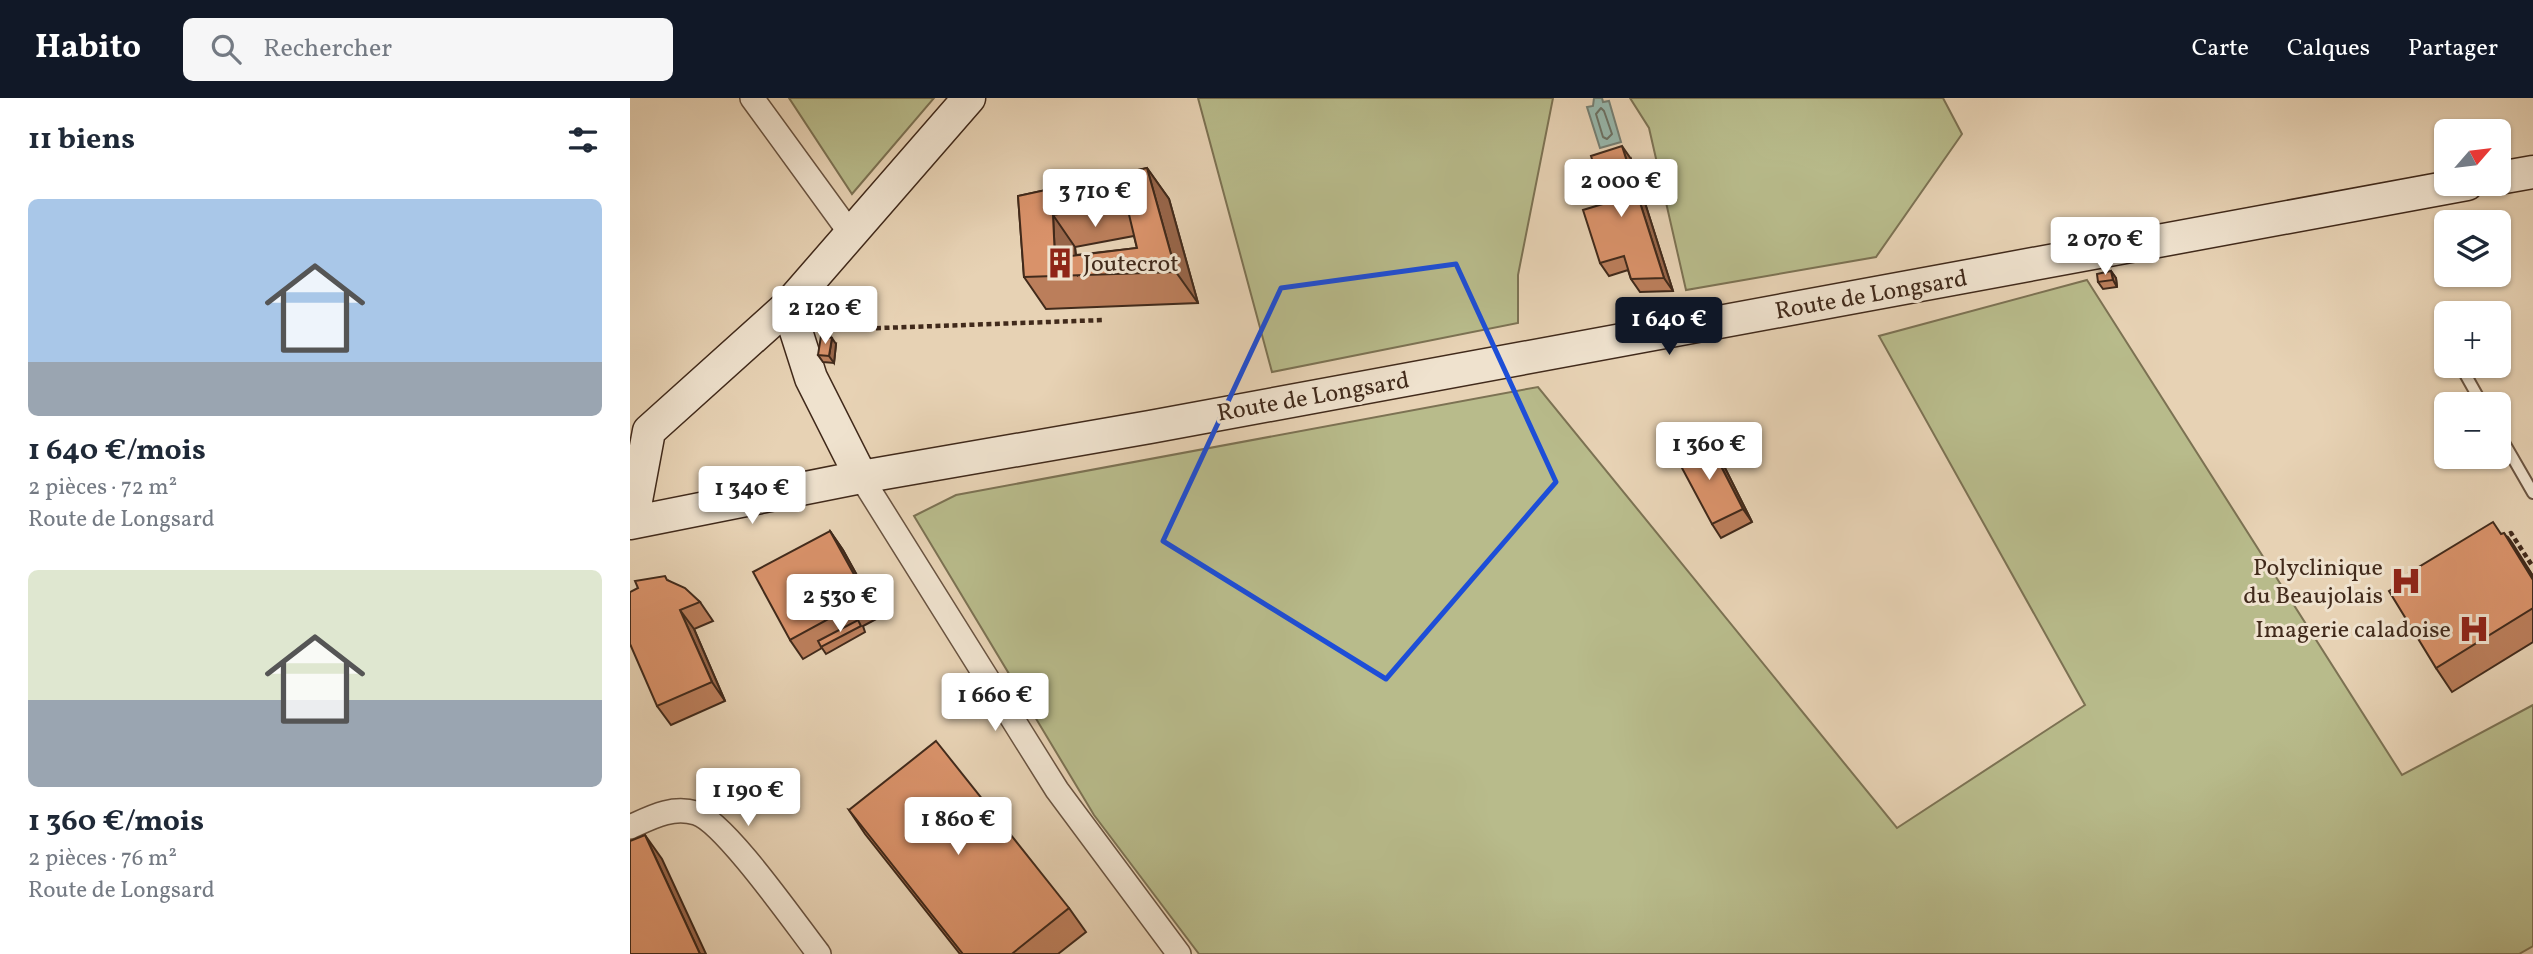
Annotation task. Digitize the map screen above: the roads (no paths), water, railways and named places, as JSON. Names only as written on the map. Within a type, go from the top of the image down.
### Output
[{"type":"main road","points":[[631,523],[649,431],[792,319],[850,234],[969,98]]},
{"type":"main road","points":[[2511,176],[2533,172]]},
{"type":"main road","name":"Route de Longsard","points":[[631,523],[861,477],[1164,424],[2434,190]]},
{"type":"main road","points":[[792,319],[811,378],[861,477]]},
{"type":"street","points":[[752,98],[850,234]]},
{"type":"street","points":[[861,477],[1057,790],[1180,954]]},
{"type":"street","points":[[630,827],[666,811],[698,814],[728,838],[819,954]]},
{"type":"lane","points":[[2511,455],[2533,493]]},
{"type":"water","points":[[1594,98],[1602,98],[1603,102],[1609,101],[1621,142],[1600,148],[1587,107],[1593,106]]},
{"type":"place","name":"Joutecrot","points":[[1060,263]]},
{"type":"place","name":"Polyclinique du Beaujolais","points":[[2406,581]]},
{"type":"place","name":"Imagerie caladoise","points":[[2474,629]]}]
